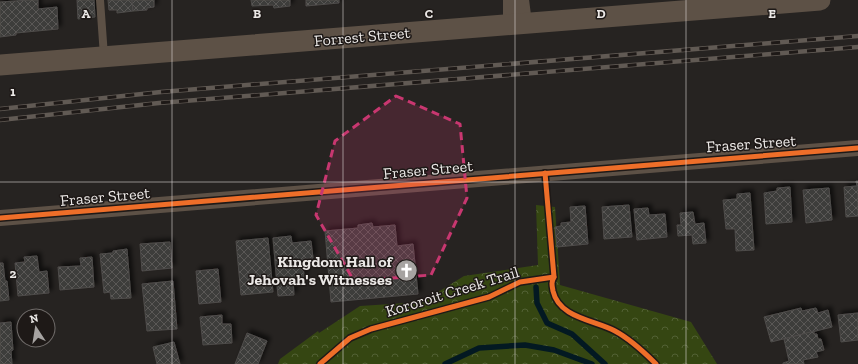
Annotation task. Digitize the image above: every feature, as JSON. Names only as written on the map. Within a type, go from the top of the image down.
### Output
[{"type":"street","points":[[511,0],[518,24]]},
{"type":"street","points":[[518,24],[520,0]]},
{"type":"street","name":"Forrest Street","points":[[0,65],[820,0]]},
{"type":"street","name":"Fraser Street","points":[[0,218],[858,148]]},
{"type":"lane","points":[[100,0],[104,57]]},
{"type":"path","points":[[545,173],[553,262]]},
{"type":"highlighted area","points":[[396,96],[460,124],[467,198],[431,275],[354,281],[316,215],[335,141]]},
{"type":"green space","points":[[536,205],[555,207],[560,285],[691,322],[717,364],[278,364],[280,359],[318,331],[319,333],[360,306],[422,302],[464,276],[538,265]]},
{"type":"building","points":[[38,0],[38,9],[57,7],[58,29],[16,33],[16,35],[0,37],[0,2]]},
{"type":"building","points":[[77,0],[94,0],[95,17],[78,19]]},
{"type":"building","points":[[108,0],[132,0],[133,11],[117,13],[117,10],[109,10]]},
{"type":"building","points":[[132,0],[154,0],[154,7],[147,8],[147,10],[133,11]]},
{"type":"building","points":[[251,0],[290,0],[290,6],[274,8],[273,5],[252,6]]},
{"type":"building","points":[[306,0],[339,0],[339,3],[306,6]]},
{"type":"building","points":[[856,181],[858,181],[858,216],[846,217],[844,187],[857,186]]},
{"type":"building","points":[[790,187],[792,222],[766,224],[764,193],[777,191],[777,188]]},
{"type":"building","points":[[829,188],[832,220],[806,223],[803,190]]},
{"type":"building","points":[[750,193],[754,250],[736,251],[735,229],[726,229],[723,200],[737,199],[737,194]]},
{"type":"building","points":[[629,205],[632,237],[604,239],[602,207]]},
{"type":"building","points":[[585,206],[588,244],[557,247],[555,227],[561,226],[561,223],[571,222],[570,207]]},
{"type":"building","points":[[648,208],[649,215],[665,214],[667,237],[637,240],[634,209]]},
{"type":"building","points":[[693,212],[695,224],[704,223],[706,243],[693,244],[692,235],[678,236],[677,225],[681,225],[680,213]]},
{"type":"building","points":[[372,223],[373,227],[395,225],[397,246],[413,244],[418,294],[331,302],[325,231],[358,228],[358,225]]},
{"type":"building","points":[[291,236],[292,243],[311,241],[313,258],[303,259],[304,277],[293,278],[294,295],[278,296],[273,238]]},
{"type":"building","points":[[268,238],[273,292],[241,295],[236,241]]},
{"type":"building","points":[[170,242],[172,268],[142,271],[140,244]]},
{"type":"building","points":[[127,249],[131,298],[111,299],[110,292],[104,293],[100,254],[113,253],[113,251]]},
{"type":"building","points":[[37,256],[39,272],[47,271],[49,293],[18,296],[15,263],[25,262],[24,257]]},
{"type":"building","points":[[92,257],[94,287],[60,290],[58,267],[81,266],[80,258]]},
{"type":"building","points":[[0,263],[3,263],[9,300],[0,301]]},
{"type":"building","points":[[218,269],[221,302],[199,304],[196,271]]},
{"type":"building","points":[[173,281],[177,329],[147,331],[142,284]]},
{"type":"building","points":[[801,308],[802,311],[816,308],[818,313],[828,310],[832,327],[771,342],[764,317]]},
{"type":"building","points":[[858,313],[858,340],[841,342],[838,315]]},
{"type":"building","points":[[222,315],[222,324],[231,324],[232,343],[203,345],[200,317]]},
{"type":"building","points":[[11,322],[13,350],[11,351],[12,364],[0,364],[0,323]]},
{"type":"building","points":[[814,331],[814,334],[817,334],[818,339],[821,339],[824,350],[816,352],[818,357],[803,360],[804,364],[783,364],[789,361],[784,339]]},
{"type":"building","points":[[247,333],[267,341],[258,364],[235,364]]},
{"type":"building","points":[[174,342],[180,364],[157,364],[153,347]]},
{"type":"waterway","points":[[536,287],[537,303],[547,323],[572,334],[605,364]]},
{"type":"waterway","points":[[445,364],[479,348],[525,345],[554,350],[592,364]]},
{"type":"railway","points":[[0,109],[161,92],[858,36]]},
{"type":"railway","points":[[0,120],[159,103],[858,47]]},
{"type":"cycle path","points":[[0,218],[858,148]]},
{"type":"cycle path","points":[[545,173],[554,277]]},
{"type":"cycle path","name":"Kororoit Creek Trail","points":[[320,364],[350,338],[371,329],[489,297],[520,282],[554,277],[552,282],[553,291],[562,307],[570,313],[621,334],[637,346],[656,364]]},
{"type":"place","name":"Kingdom Hall of Jehovah's Witnesses","points":[[407,270]]}]
